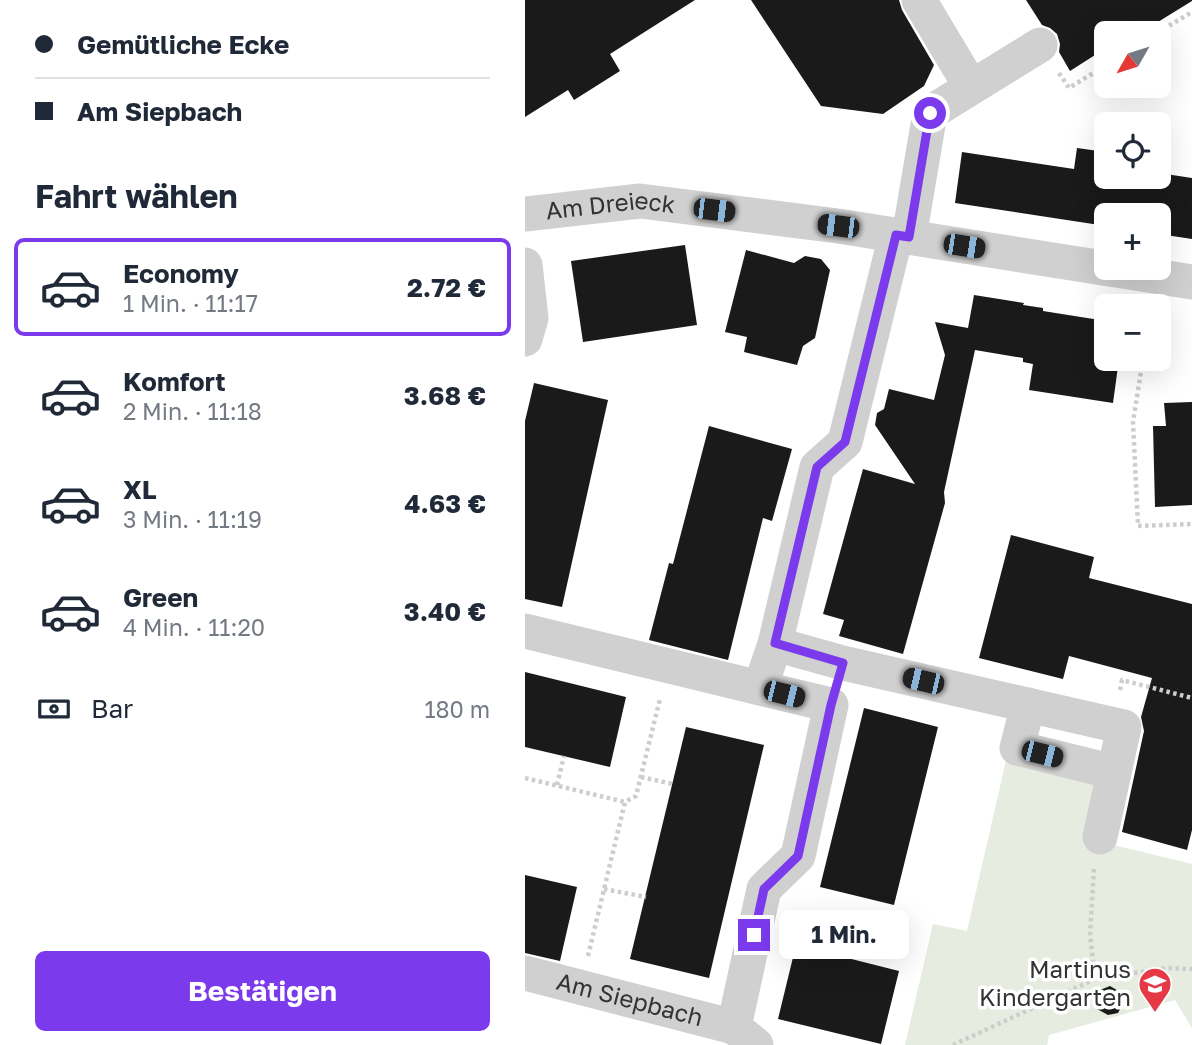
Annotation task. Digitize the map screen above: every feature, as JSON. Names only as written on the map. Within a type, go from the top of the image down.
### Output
[{"type":"street","points":[[919,0],[971,88]]},
{"type":"street","points":[[760,688],[775,643],[817,467],[845,442],[903,236],[930,113],[1040,45]]},
{"type":"street","name":"Am Dreieck","points":[[525,214],[640,201],[903,236],[1192,282]]},
{"type":"street","points":[[525,265],[531,318],[525,339]]},
{"type":"street","points":[[525,631],[831,705]]},
{"type":"street","points":[[775,643],[843,663],[1124,727],[1100,837]]},
{"type":"street","name":"Am Siepbach","points":[[525,973],[745,1036],[764,889],[798,856],[831,705],[843,663]]},
{"type":"street","points":[[1028,705],[1017,748],[1114,772]]},
{"type":"path","points":[[1171,25],[1192,12]]},
{"type":"path","points":[[1040,45],[1069,88],[1094,72]]},
{"type":"path","points":[[1141,371],[1133,422],[1138,526],[1192,524]]},
{"type":"path","points":[[525,778],[625,802],[636,796],[668,666]]},
{"type":"path","points":[[1112,724],[1122,680],[1192,698]]},
{"type":"path","points":[[557,785],[564,756]]},
{"type":"path","points":[[641,777],[673,784]]},
{"type":"path","points":[[581,988],[625,802]]},
{"type":"path","points":[[1095,979],[1090,934],[1092,881],[1100,837]]},
{"type":"path","points":[[604,889],[646,897]]},
{"type":"path","points":[[953,1045],[1095,979],[1166,968],[1192,969]]},
{"type":"shaded area","points":[[1007,756],[1103,781],[1089,839],[1192,864],[1192,1028],[1175,1000],[1049,1035],[1047,1045],[905,1045],[933,924],[967,931]]},
{"type":"building","points":[[525,0],[695,0],[610,54],[620,71],[574,100],[568,90],[525,117]]},
{"type":"building","points":[[751,0],[899,0],[934,65],[924,86],[883,114],[821,106]]},
{"type":"building","points":[[1026,0],[1192,0],[1160,21],[1094,21],[1094,56],[1070,71],[1059,52],[1057,34],[1042,25]]},
{"type":"building","points":[[1077,148],[1094,150],[1094,189],[1171,189],[1171,175],[1192,178],[1192,239],[1171,236],[1171,203],[1094,203],[1094,224],[955,203],[962,152],[1074,169]]},
{"type":"building","points":[[685,245],[697,325],[583,342],[571,261]]},
{"type":"building","points":[[746,250],[794,263],[805,256],[821,259],[830,270],[815,338],[803,346],[797,365],[744,352],[747,337],[725,332]]},
{"type":"building","points":[[974,295],[1024,303],[1023,305],[1043,308],[1043,311],[1094,319],[1094,371],[1117,371],[1113,403],[1029,390],[1033,364],[1023,362],[1023,358],[975,350],[944,492],[945,503],[903,654],[839,636],[844,620],[823,614],[863,469],[915,484],[875,425],[877,413],[884,409],[889,389],[934,400],[945,355],[935,322],[968,328]]},
{"type":"building","points":[[534,383],[608,400],[562,607],[525,599],[525,421]]},
{"type":"building","points":[[1192,402],[1192,505],[1155,507],[1153,426],[1166,426],[1164,403]]},
{"type":"building","points":[[709,426],[792,449],[772,521],[763,518],[728,660],[649,640],[669,563],[673,564]]},
{"type":"building","points":[[1011,535],[1094,557],[1089,578],[1192,604],[1192,830],[1187,850],[1122,832],[1144,731],[1141,717],[1152,678],[1069,656],[1063,679],[979,658]]},
{"type":"building","points":[[525,672],[626,697],[610,767],[525,747]]},
{"type":"building","points":[[864,708],[938,727],[894,905],[820,887]]},
{"type":"building","points":[[686,727],[764,745],[709,978],[630,959]]},
{"type":"building","points":[[525,875],[577,887],[560,961],[525,953]]},
{"type":"building","points":[[796,945],[899,971],[881,1044],[778,1019]]},
{"type":"building","points":[[1110,986],[1127,996],[1118,1013],[1108,1015],[1097,1009],[1095,999],[1100,990]]},
{"type":"place","name":"Martinus Kindergarten","points":[[1155,1014]]},
{"type":"route","points":[[754,935],[764,889],[798,856],[831,705],[843,663],[775,643],[817,467],[845,442],[896,235],[909,237],[930,113]]}]
